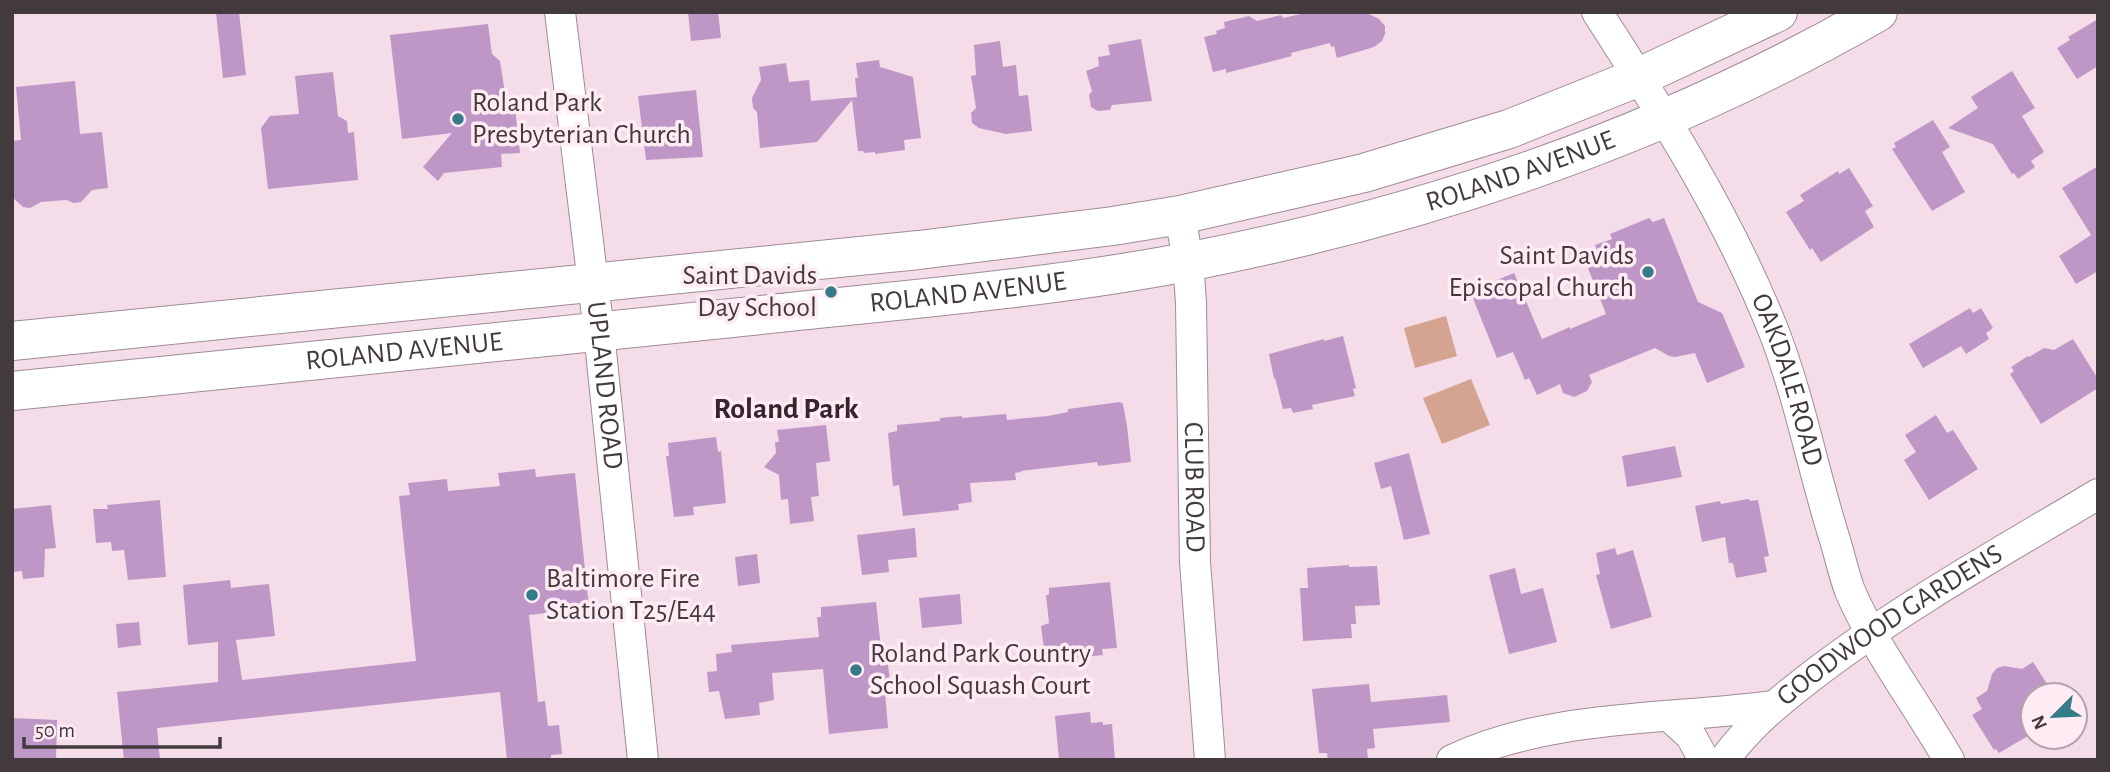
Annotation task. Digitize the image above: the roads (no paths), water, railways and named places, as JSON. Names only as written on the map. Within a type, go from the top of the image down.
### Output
[{"type":"main road","name":"ROLAND AVENUE","points":[[12,341],[1012,240],[1180,215],[1298,189],[1509,129],[1639,78],[1778,12]]},
{"type":"main road","name":"ROLAND AVENUE","points":[[12,391],[1007,289],[1188,261],[1305,236],[1419,206],[1591,148],[1665,120],[1783,64],[1878,12]]},
{"type":"street","name":"UPLAND ROAD","points":[[560,12],[599,332],[642,760]]},
{"type":"street","name":"OAKDALE ROAD","points":[[1597,12],[1665,120],[1734,241],[1773,331],[1791,381],[1850,590],[1872,632],[1949,760]]},
{"type":"street","name":"CLUB ROAD","points":[[1180,215],[1188,261],[1191,303],[1195,562],[1210,760]]},
{"type":"street","name":"GOODWOOD GARDENS","points":[[1452,760],[1487,744],[1565,728],[1772,706],[1872,632],[2098,494]]},
{"type":"street","points":[[1724,760],[1743,734],[1772,706]]},
{"type":"street","points":[[1669,716],[1691,736],[1704,760]]},
{"type":"place","name":"Roland Park Presbyterian Church","points":[[458,119]]},
{"type":"place","name":"Saint Davids Episcopal Church","points":[[1648,272]]},
{"type":"place","name":"Saint Davids Day School","points":[[831,292]]},
{"type":"place","name":"Baltimore Fire Station T25/E44","points":[[532,595]]},
{"type":"place","name":"Roland Park Country School Squash Court","points":[[856,670]]},
{"type":"district","name":"Roland Park","points":[[786,409]]}]
